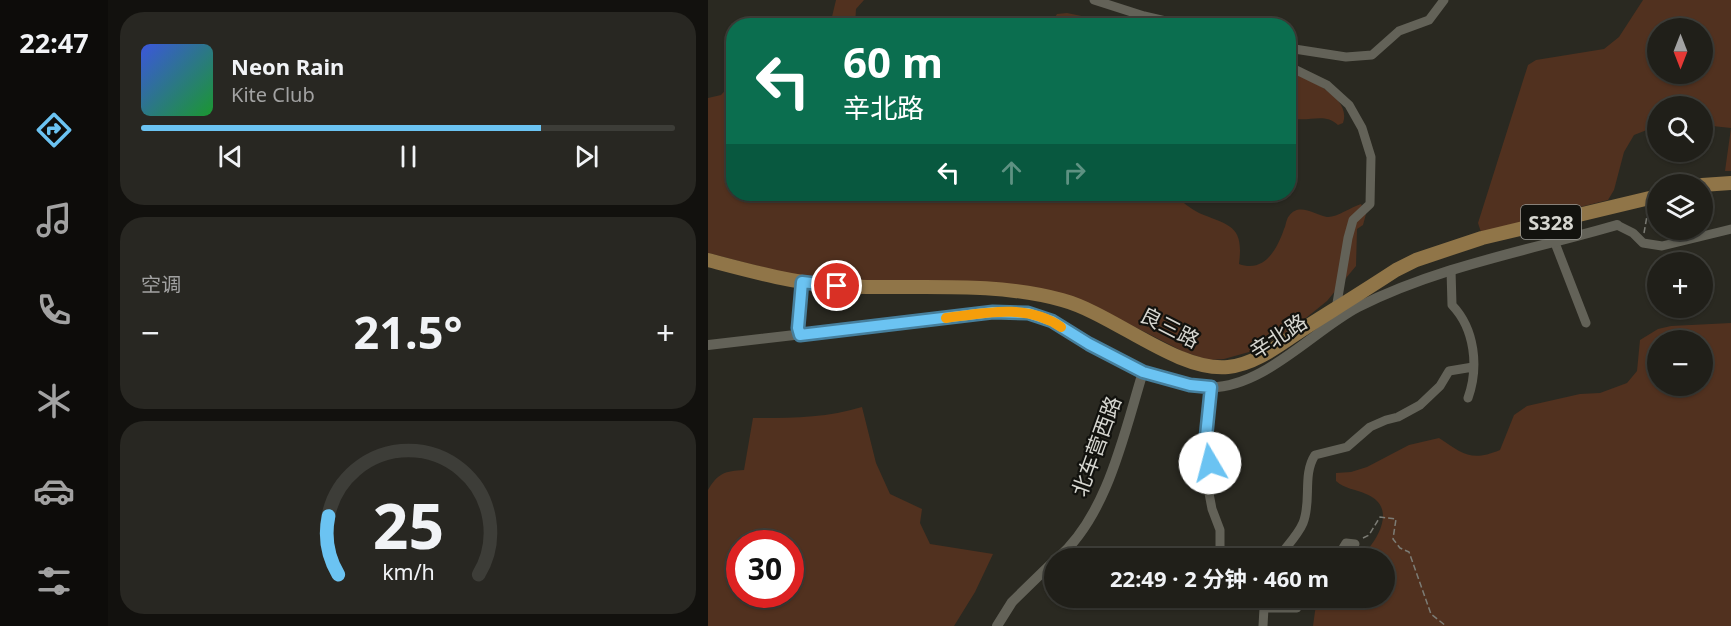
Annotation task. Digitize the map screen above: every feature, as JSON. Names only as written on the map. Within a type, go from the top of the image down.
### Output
[{"type":"main road","points":[[1713,184],[1731,183]]},
{"type":"main road","name":"良三路","points":[[708,260],[802,282],[837,286],[997,289],[1044,295],[1088,309],[1170,352],[1206,367],[1231,367],[1250,361],[1396,270],[1445,250],[1647,199]]},
{"type":"street","points":[[1094,0],[1153,18]]},
{"type":"street","points":[[1296,49],[1346,57],[1372,54],[1399,30],[1429,20],[1444,0]]},
{"type":"street","points":[[1296,70],[1327,85],[1349,105],[1362,128],[1371,157],[1370,204],[1353,220],[1350,229],[1336,309]]},
{"type":"street","points":[[1617,225],[1633,233],[1642,243],[1662,246],[1731,229]]},
{"type":"street","name":"辛北路","points":[[708,345],[993,312],[1028,313],[1052,321],[1089,344],[1143,372],[1190,385],[1211,387],[1232,384],[1271,368],[1356,308],[1391,292],[1451,270],[1617,225]]},
{"type":"street","points":[[1555,243],[1586,323]]},
{"type":"street","points":[[1451,270],[1452,305],[1461,315],[1469,333],[1474,354],[1475,380],[1468,398]]},
{"type":"street","points":[[800,335],[798,328],[802,282]]},
{"type":"street","points":[[1285,548],[1303,524],[1308,466],[1315,455],[1347,447],[1370,428],[1420,405],[1440,386],[1449,370],[1473,367]]},
{"type":"street","name":"北车营西路","points":[[1067,548],[1081,531],[1106,485],[1143,372]]},
{"type":"street","points":[[1211,387],[1205,446],[1210,463],[1208,488],[1220,530],[1220,548]]},
{"type":"street","points":[[1343,548],[1346,543],[1355,544]]},
{"type":"street","points":[[997,626],[1012,602],[1044,571]]},
{"type":"street","points":[[1262,608],[1263,626]]},
{"type":"path","points":[[1642,243],[1647,216]]},
{"type":"path","points":[[1355,544],[1369,535],[1380,517],[1396,519],[1393,539],[1400,548],[1409,552],[1431,614],[1446,626]]},
{"type":"shaded area","points":[[836,0],[864,0],[856,9],[855,18],[832,18]]},
{"type":"shaded area","points":[[1643,0],[1731,0],[1731,128],[1713,126],[1713,96],[1647,96],[1647,130],[1634,135],[1624,152],[1614,190],[1608,200],[1481,232],[1478,223],[1528,65],[1536,60],[1604,49],[1619,37]]},
{"type":"shaded area","points":[[1067,13],[1091,18],[1054,18],[1057,14]]},
{"type":"shaded area","points":[[1296,75],[1327,90],[1341,105],[1344,114],[1343,123],[1338,125],[1321,118],[1296,119]]},
{"type":"shaded area","points":[[726,90],[726,201],[1182,201],[1232,229],[1239,241],[1239,264],[1248,266],[1262,262],[1273,252],[1278,245],[1287,219],[1293,212],[1307,210],[1331,217],[1361,204],[1366,214],[1363,225],[1357,229],[1356,266],[1327,301],[1291,330],[1249,352],[1224,359],[1209,360],[1184,352],[1092,305],[1056,293],[812,280],[708,253],[708,98],[721,95]]},
{"type":"shaded area","points":[[1731,128],[1731,171],[1725,171]]},
{"type":"shaded area","points":[[1731,323],[1731,626],[1313,626],[1315,608],[1395,608],[1395,548],[1369,548],[1378,534],[1383,511],[1374,499],[1336,481],[1336,473],[1351,472],[1367,467],[1409,445],[1439,438],[1461,452],[1474,456],[1500,450],[1514,415],[1527,406],[1580,394],[1600,393],[1627,383],[1637,371],[1640,340],[1647,336],[1647,396],[1713,396],[1713,330],[1656,330],[1671,326]]},
{"type":"shaded area","points":[[862,407],[876,463],[890,494],[922,509],[920,523],[930,544],[993,554],[975,592],[954,626],[708,626],[708,490],[723,474],[744,470],[753,418],[808,417]]},
{"type":"slow traffic","points":[[946,318],[993,312],[1028,313],[1042,316],[1061,327]]},
{"type":"route","points":[[837,286],[802,282],[798,328],[800,335],[993,312],[1028,313],[1052,321],[1089,344],[1143,372],[1190,385],[1211,387],[1205,446],[1210,463]]}]
